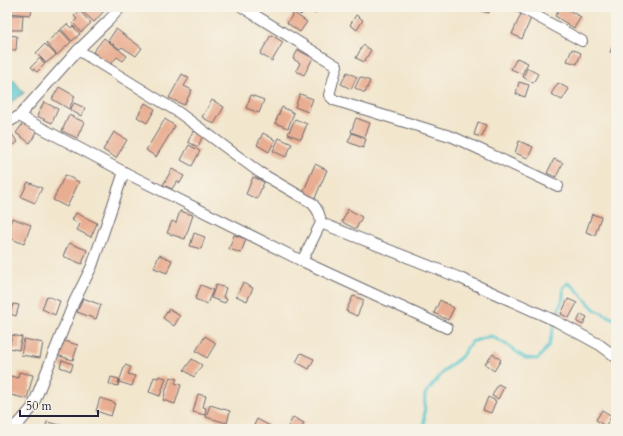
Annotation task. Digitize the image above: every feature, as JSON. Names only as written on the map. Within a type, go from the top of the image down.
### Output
[{"type":"street","points":[[7,123],[19,116],[78,50],[121,7]]},
{"type":"street","points":[[242,7],[337,66],[329,96],[334,100],[453,137],[558,186]]},
{"type":"street","points":[[520,7],[582,42]]},
{"type":"street","points":[[78,50],[178,112],[259,172],[312,203],[318,210],[321,223],[302,261]]},
{"type":"street","points":[[19,116],[124,172],[302,261],[447,328]]},
{"type":"street","points":[[8,429],[20,422],[32,408],[74,302],[92,266],[124,172]]},
{"type":"street","points":[[321,223],[460,278],[556,320],[600,345],[616,357]]},
{"type":"water","points":[[13,79],[24,93],[7,105],[7,82]]},
{"type":"building","points":[[7,7],[32,7],[31,15],[7,13]]},
{"type":"building","points":[[86,7],[99,7],[104,11],[94,22],[82,11]]},
{"type":"building","points":[[296,7],[320,7],[315,14],[306,8],[301,15],[294,10]]},
{"type":"building","points":[[479,7],[491,7],[489,13],[478,10]]},
{"type":"building","points":[[561,7],[581,17],[574,28],[555,16]]},
{"type":"building","points":[[80,11],[91,23],[81,32],[73,23],[77,19],[74,16]]},
{"type":"building","points":[[294,13],[307,22],[300,32],[287,23]]},
{"type":"building","points":[[521,14],[531,18],[522,39],[512,34]]},
{"type":"building","points":[[7,15],[23,15],[22,30],[7,30]]},
{"type":"building","points":[[356,15],[363,20],[357,30],[350,25]]},
{"type":"building","points":[[67,24],[71,28],[73,26],[80,34],[72,41],[61,29]]},
{"type":"building","points":[[116,29],[142,48],[136,56],[122,47],[120,49],[108,41]]},
{"type":"building","points":[[60,30],[71,42],[57,55],[46,43]]},
{"type":"building","points":[[7,35],[17,36],[16,50],[7,50]]},
{"type":"building","points":[[271,35],[283,42],[272,61],[260,54]]},
{"type":"building","points":[[616,37],[616,55],[610,52]]},
{"type":"building","points":[[104,38],[127,56],[123,61],[117,57],[110,65],[93,52]]},
{"type":"building","points":[[45,44],[56,55],[46,63],[36,53]]},
{"type":"building","points":[[363,45],[371,50],[364,62],[356,58]]},
{"type":"building","points":[[572,49],[581,53],[577,64],[567,61]]},
{"type":"building","points":[[298,50],[313,58],[304,75],[296,71],[300,63],[293,59]]},
{"type":"building","points":[[40,58],[45,64],[37,72],[31,67]]},
{"type":"building","points":[[517,58],[528,63],[522,74],[511,69]]},
{"type":"building","points":[[527,68],[538,74],[533,83],[523,77]]},
{"type":"building","points":[[347,72],[357,77],[351,89],[341,84]]},
{"type":"building","points":[[182,74],[189,78],[184,86],[192,90],[184,105],[169,98]]},
{"type":"building","points":[[360,77],[370,81],[365,93],[355,88]]},
{"type":"building","points":[[519,82],[529,85],[525,97],[516,94]]},
{"type":"building","points":[[558,83],[569,89],[562,100],[551,94]]},
{"type":"building","points":[[59,87],[75,96],[69,109],[52,99]]},
{"type":"building","points":[[300,94],[313,99],[308,112],[295,107]]},
{"type":"building","points":[[251,95],[264,100],[259,113],[246,108]]},
{"type":"building","points":[[212,100],[224,107],[214,124],[202,117]]},
{"type":"building","points":[[44,102],[58,109],[52,123],[37,116]]},
{"type":"building","points":[[74,103],[85,108],[81,116],[70,110]]},
{"type":"building","points":[[145,103],[155,109],[147,123],[137,117]]},
{"type":"building","points":[[282,107],[294,113],[288,128],[275,123]]},
{"type":"building","points":[[69,115],[84,122],[77,138],[62,131]]},
{"type":"building","points":[[356,118],[370,123],[365,137],[351,132]]},
{"type":"building","points":[[165,119],[175,126],[156,157],[146,150]]},
{"type":"building","points":[[295,119],[307,124],[301,139],[288,134]]},
{"type":"building","points":[[24,122],[37,132],[30,143],[16,133]]},
{"type":"building","points":[[478,122],[486,125],[482,137],[474,135]]},
{"type":"building","points":[[193,131],[203,135],[198,147],[188,142]]},
{"type":"building","points":[[10,132],[18,142],[7,150],[7,134]]},
{"type":"building","points":[[114,132],[127,140],[116,158],[103,150]]},
{"type":"building","points":[[263,133],[275,140],[269,152],[257,145]]},
{"type":"building","points":[[352,133],[366,139],[363,148],[348,142]]},
{"type":"building","points":[[279,138],[292,144],[286,157],[273,151]]},
{"type":"building","points":[[519,141],[533,147],[528,158],[515,153]]},
{"type":"building","points":[[189,145],[200,151],[192,166],[181,160]]},
{"type":"building","points":[[554,159],[563,163],[556,177],[547,173]]},
{"type":"building","points":[[315,164],[327,170],[315,198],[303,193]]},
{"type":"building","points":[[172,169],[184,176],[180,183],[177,181],[172,189],[163,185]]},
{"type":"building","points":[[65,175],[79,182],[67,207],[53,200]]},
{"type":"building","points":[[253,177],[264,182],[257,199],[246,194]]},
{"type":"building","points":[[28,182],[42,188],[35,203],[21,197]]},
{"type":"building","points":[[348,209],[362,217],[356,229],[342,222]]},
{"type":"building","points":[[180,211],[193,215],[185,239],[167,233],[172,221],[176,223]]},
{"type":"building","points":[[76,213],[97,223],[91,237],[77,230],[80,224],[72,220]]},
{"type":"building","points":[[592,214],[601,217],[595,235],[586,232]]},
{"type":"building","points":[[12,218],[31,225],[24,244],[7,237]]},
{"type":"building","points":[[194,233],[205,237],[201,249],[190,246]]},
{"type":"building","points":[[234,235],[246,239],[241,253],[229,249]]},
{"type":"building","points":[[69,243],[87,250],[82,264],[63,256]]},
{"type":"building","points":[[159,255],[172,260],[167,273],[154,268]]},
{"type":"building","points":[[243,283],[253,288],[247,301],[236,296]]},
{"type":"building","points":[[201,285],[213,290],[207,304],[195,299]]},
{"type":"building","points":[[216,285],[226,288],[223,297],[227,299],[225,303],[211,298]]},
{"type":"building","points":[[47,296],[60,301],[55,315],[42,309]]},
{"type":"building","points":[[353,296],[364,300],[357,316],[346,311]]},
{"type":"building","points":[[83,298],[101,305],[96,319],[77,312]]},
{"type":"building","points":[[568,299],[577,303],[569,318],[561,314]]},
{"type":"building","points":[[440,300],[454,308],[448,320],[434,313]]},
{"type":"building","points":[[13,304],[19,305],[16,316],[10,314]]},
{"type":"building","points":[[169,309],[180,316],[174,326],[163,318]]},
{"type":"building","points":[[581,314],[587,317],[583,325],[577,322]]},
{"type":"building","points":[[12,335],[22,337],[19,350],[9,348]]},
{"type":"building","points":[[205,336],[216,343],[207,358],[196,351]]},
{"type":"building","points":[[24,339],[43,343],[40,358],[21,355]]},
{"type":"building","points":[[61,340],[78,345],[73,360],[57,355]]},
{"type":"building","points":[[301,353],[314,359],[309,369],[296,362]]},
{"type":"building","points":[[493,354],[501,360],[494,371],[485,364]]},
{"type":"building","points":[[192,359],[202,365],[194,377],[184,370]]},
{"type":"building","points":[[62,360],[73,364],[71,371],[60,367]]},
{"type":"building","points":[[125,365],[131,367],[128,374],[135,376],[132,386],[119,382]]},
{"type":"building","points":[[19,372],[33,375],[27,399],[7,394],[7,375],[18,378]]},
{"type":"building","points":[[159,376],[166,378],[160,396],[149,392],[154,377],[158,378]]},
{"type":"building","points":[[111,377],[119,379],[118,386],[109,384]]},
{"type":"building","points":[[170,377],[177,379],[175,383],[181,385],[175,404],[163,400]]},
{"type":"building","points":[[498,384],[504,387],[498,399],[492,396]]},
{"type":"building","points":[[198,394],[206,396],[203,407],[206,408],[205,415],[193,412]]},
{"type":"building","points":[[488,397],[496,401],[491,413],[483,410]]},
{"type":"building","points":[[100,398],[115,403],[111,416],[96,411]]},
{"type":"building","points":[[210,405],[230,411],[227,423],[206,417]]},
{"type":"building","points":[[602,410],[612,416],[605,426],[596,420]]},
{"type":"building","points":[[293,417],[304,423],[301,429],[287,429]]},
{"type":"building","points":[[257,419],[272,427],[271,429],[259,429],[260,428],[254,425]]},
{"type":"building","points":[[47,422],[74,428],[74,429],[45,429]]},
{"type":"waterway","points":[[557,314],[563,298],[563,288],[568,283],[575,288],[594,309],[616,319]]},
{"type":"waterway","points":[[425,429],[425,394],[446,369],[461,357],[471,342],[491,336],[525,358],[538,359],[549,345],[554,326]]}]
